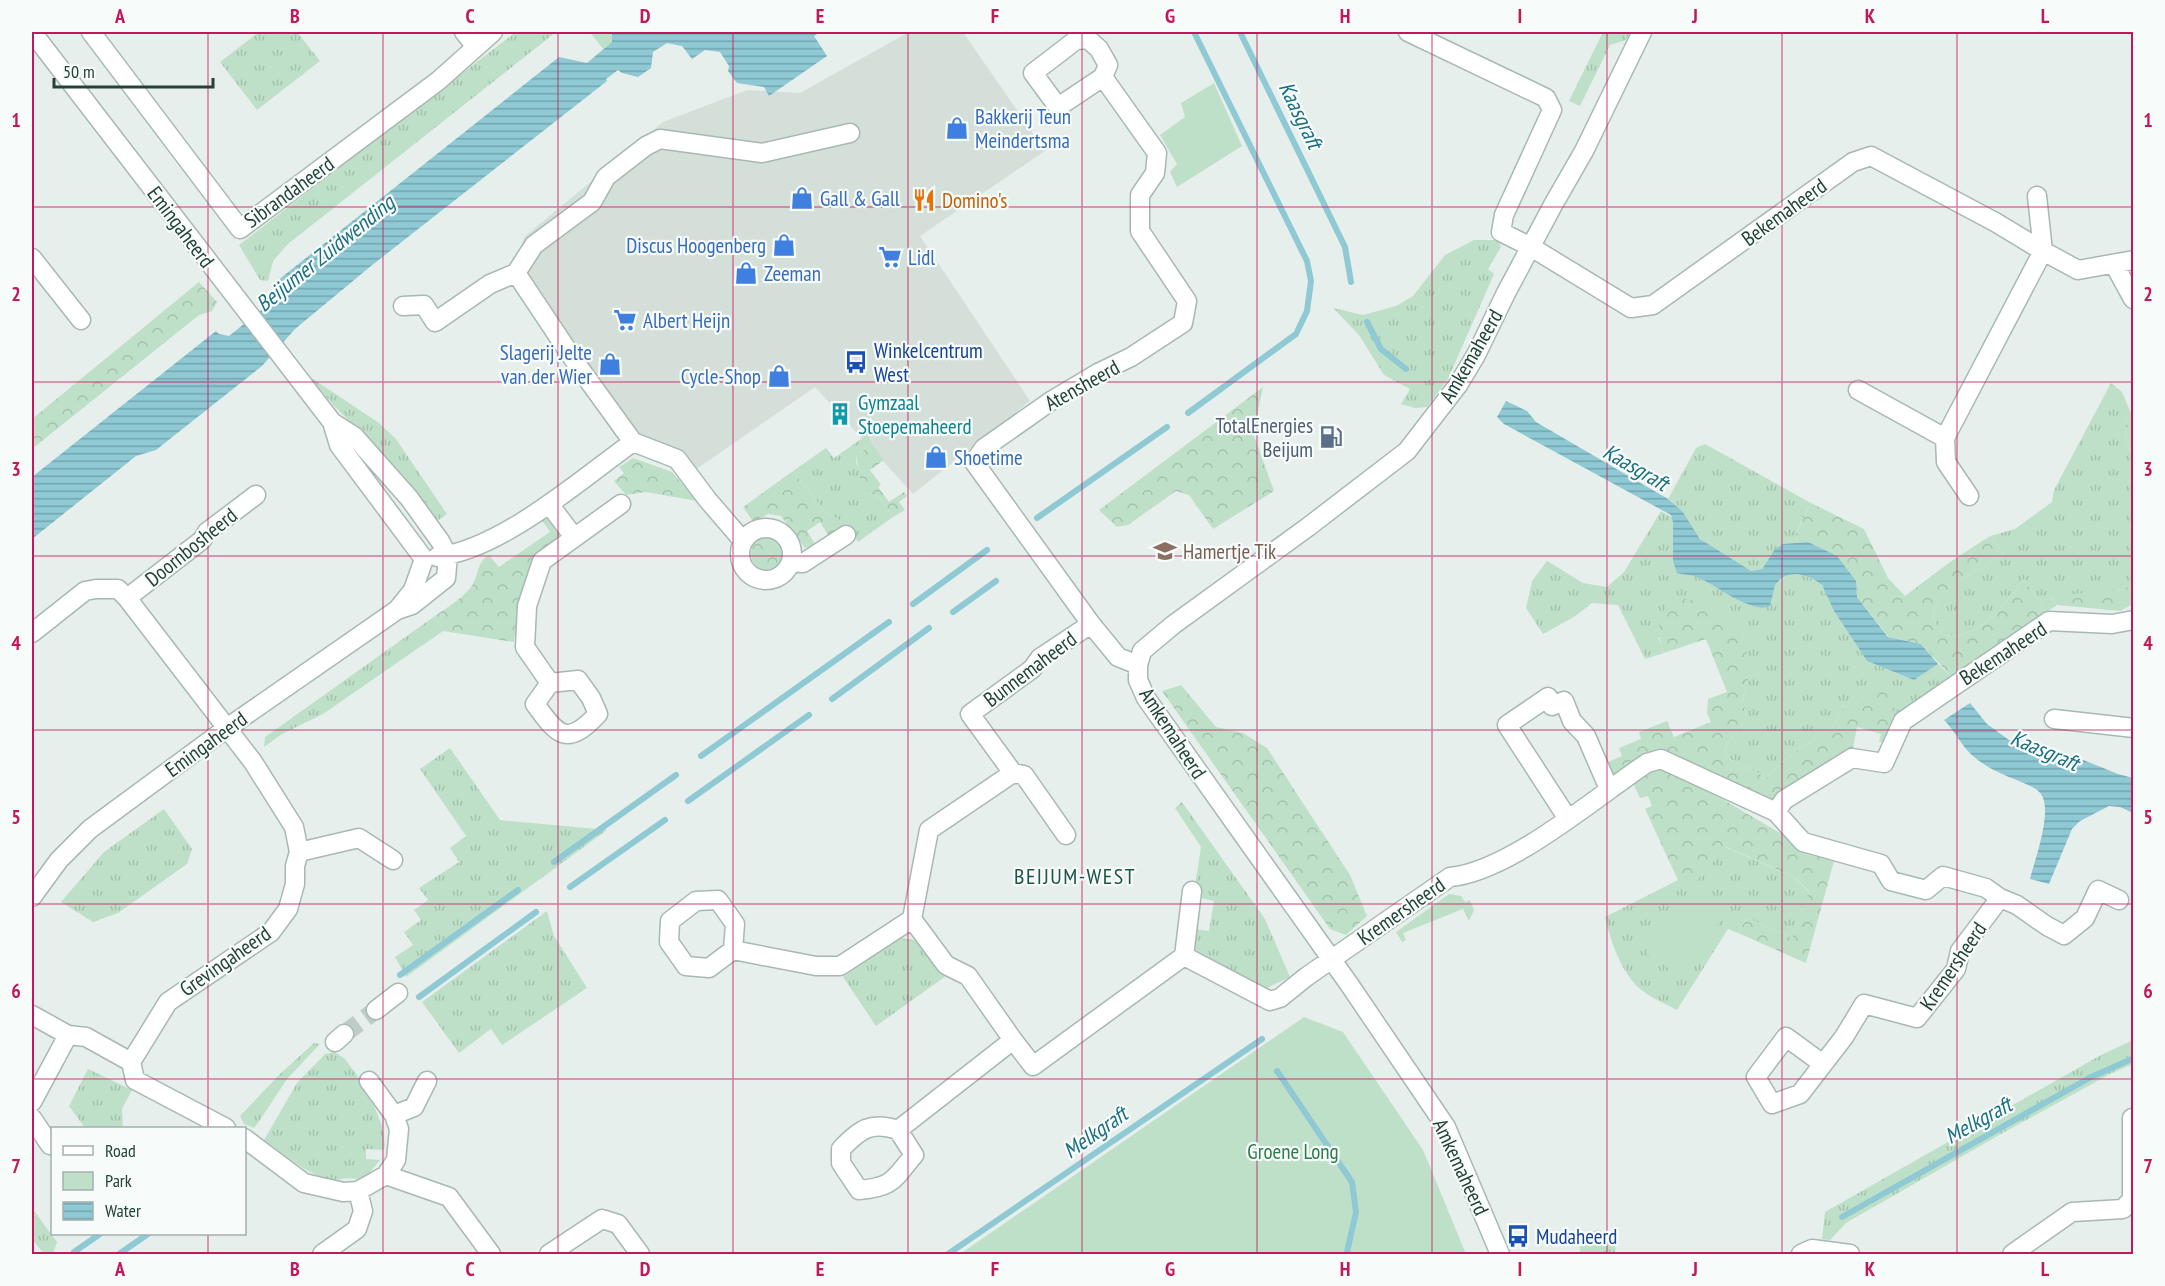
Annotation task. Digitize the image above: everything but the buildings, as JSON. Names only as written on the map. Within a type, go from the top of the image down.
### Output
[{"type":"street","name":"Emingaheerd","points":[[32,32],[84,97],[291,371],[332,422],[354,436],[402,489],[440,541],[448,556],[446,578],[412,605],[397,610],[227,728],[90,829],[58,860],[32,897]]},
{"type":"street","name":"Sibrandaheerd","points":[[91,32],[240,229],[438,81],[493,32]]},
{"type":"street","points":[[464,32],[476,46]]},
{"type":"street","name":"Bekemaheerd","points":[[1408,32],[1546,98],[1552,110],[1504,215],[1501,232],[1531,247],[1631,308],[1653,305],[1853,162],[1871,156],[1995,222],[2078,270],[2133,260]]},
{"type":"street","name":"Amkemaheerd","points":[[1500,1254],[1446,1127],[1146,698],[1138,680],[1138,665],[1142,651],[1173,625],[1308,527],[1407,451],[1458,385],[1476,355],[1506,292],[1584,151],[1642,32]]},
{"type":"street","name":"Atensheerd","points":[[1103,77],[1157,153],[1155,172],[1140,195],[1140,231],[1187,301],[1183,323],[1131,357],[1051,400],[984,448],[974,462],[1091,624],[1118,657],[1138,665]]},
{"type":"street","points":[[403,306],[424,305],[435,322],[490,284],[516,273],[534,244],[592,202],[606,177],[646,146],[660,139],[762,153],[850,133]]},
{"type":"street","points":[[1969,496],[1946,462],[1945,438],[2043,251],[2037,196]]},
{"type":"street","points":[[32,258],[81,320]]},
{"type":"street","points":[[2114,264],[2133,299]]},
{"type":"street","points":[[516,273],[578,366],[633,442],[677,459],[706,499],[743,541]]},
{"type":"street","points":[[1858,390],[1945,438]]},
{"type":"street","name":"Emingaheerd","points":[[332,422],[339,445],[424,559],[413,590],[397,610]]},
{"type":"street","points":[[424,559],[448,556],[500,536],[549,504],[633,442]]},
{"type":"street","name":"Doornbosheerd","points":[[127,598],[256,495]]},
{"type":"street","points":[[549,504],[574,537]]},
{"type":"street","points":[[550,683],[525,647],[527,606],[542,561],[621,504]]},
{"type":"street","points":[[773,529],[781,532],[790,545],[790,562],[787,569],[774,578],[756,578],[743,566],[740,558],[743,541],[757,530],[773,529]]},
{"type":"street","points":[[790,562],[803,563],[846,535]]},
{"type":"street","name":"Doornbosheerd","points":[[32,633],[86,591],[117,589],[127,598],[227,728]]},
{"type":"street","name":"Bekemaheerd","points":[[1776,812],[1784,801],[1852,758],[1884,763],[1903,721],[2049,621],[2112,624],[2133,620]]},
{"type":"street","name":"Bunnemaheerd","points":[[1066,835],[1024,776],[1013,773],[970,714],[1032,669],[1040,658],[1091,624]]},
{"type":"street","points":[[1568,819],[1507,725],[1548,697],[1552,706],[1564,701],[1572,721],[1586,736],[1609,789]]},
{"type":"street","points":[[2054,719],[2133,728]]},
{"type":"street","name":"Grevingaheerd","points":[[131,1062],[168,1002],[271,932],[288,909],[295,884],[295,866],[299,852],[294,827],[253,762],[227,728]]},
{"type":"street","name":"Kremersheerd","points":[[1331,960],[1450,877],[1465,876],[1506,859],[1568,819],[1647,763],[1661,759],[1776,812],[1803,842],[1881,864],[1891,881],[1926,890],[1943,876],[1986,888],[2064,935],[2085,918],[2098,890],[2119,900]]},
{"type":"street","points":[[733,950],[816,966],[840,966],[912,919],[929,830],[1013,773]]},
{"type":"street","points":[[299,852],[360,838],[393,860]]},
{"type":"street","points":[[912,919],[946,965],[968,976],[1033,1066],[1184,956],[1192,891]]},
{"type":"street","name":"Kremersheerd","points":[[1823,1064],[1844,1037],[1864,1004],[1917,1018],[1956,969],[1960,951],[2000,898]]},
{"type":"street","points":[[1184,956],[1270,1001],[1280,998],[1331,960]]},
{"type":"street","points":[[376,1010],[398,993]]},
{"type":"street","points":[[32,1015],[68,1035],[86,1037],[131,1062],[135,1080],[224,1127]]},
{"type":"street","points":[[32,1102],[68,1035]]},
{"type":"street","points":[[898,1130],[1014,1040]]},
{"type":"street","points":[[247,1142],[304,1183],[343,1192],[358,1191],[387,1175],[396,1160],[399,1129],[394,1115],[369,1081]]},
{"type":"street","points":[[394,1115],[414,1107],[428,1081]]},
{"type":"street","points":[[32,1118],[50,1145]]},
{"type":"street","points":[[2012,1254],[2072,1212],[2123,1209],[2132,1199],[2132,1118]]},
{"type":"street","points":[[387,1175],[449,1197],[491,1254]]},
{"type":"street","points":[[322,1254],[357,1229],[363,1211],[358,1191]]},
{"type":"street","points":[[549,1254],[602,1219],[618,1224],[639,1254]]},
{"type":"street","points":[[1801,1254],[1812,1249],[1850,1254]]},
{"type":"shaded area","points":[[909,32],[963,32],[1045,151],[920,236],[1030,401],[913,494],[815,387],[695,470],[616,437],[511,284],[524,237],[663,122],[747,90],[800,93]]},
{"type":"green space","points":[[259,32],[297,32],[320,61],[257,110],[220,62]]},
{"type":"green space","points":[[516,32],[556,32],[288,244],[273,261],[268,281],[260,280],[239,245]]},
{"type":"green space","points":[[590,32],[612,32],[612,42],[603,49]]},
{"type":"green space","points":[[1603,32],[1630,32],[1626,40],[1610,45],[1580,106],[1569,101]]},
{"type":"green space","points":[[1214,83],[1242,146],[1177,187],[1170,172],[1177,164],[1160,135],[1185,117],[1181,103]]},
{"type":"green space","points":[[1474,240],[1498,240],[1501,247],[1488,269],[1494,274],[1448,379],[1427,407],[1415,408],[1401,404],[1410,389],[1384,375],[1359,335],[1333,308],[1363,315],[1396,306],[1413,296],[1445,255]]},
{"type":"green space","points":[[199,282],[217,302],[212,311],[199,315],[32,449],[32,419]]},
{"type":"green space","points":[[310,377],[379,423],[396,439],[447,514],[437,521],[389,460],[335,407]]},
{"type":"green space","points":[[2111,383],[2122,392],[2131,413],[2127,416],[2125,439],[2133,456],[2133,585],[2119,590],[2051,597],[2057,605],[2046,612],[2024,579],[2000,609],[1979,627],[1956,635],[1943,635],[1933,617],[1938,601],[1954,585],[2004,554],[1990,536],[2015,529],[2052,502],[2054,490]]},
{"type":"green space","points":[[1263,387],[1253,433],[1274,491],[1213,529],[1189,495],[1176,491],[1128,525],[1117,527],[1099,510]]},
{"type":"green space","points":[[2133,412],[2133,456],[2125,439],[2127,415]]},
{"type":"green space","points":[[867,435],[872,444],[857,455],[856,462],[870,493],[879,497],[893,517],[858,542],[847,524],[826,513],[793,471],[826,448],[834,458]]},
{"type":"green space","points":[[872,444],[884,460],[870,470],[881,485],[878,487],[889,502],[904,492],[907,496],[899,502],[905,510],[893,517],[879,497],[870,493],[860,478],[857,455]]},
{"type":"green space","points":[[1705,444],[1811,503],[1796,533],[1797,543],[1779,547],[1762,569],[1751,571],[1713,549],[1697,535],[1678,508],[1668,499],[1696,448]]},
{"type":"green space","points":[[633,458],[672,472],[697,501],[646,492],[626,495],[614,481],[624,473],[619,467]]},
{"type":"green space","points":[[793,471],[826,513],[847,524],[828,535],[820,522],[807,531],[815,544],[805,548],[781,516],[768,514],[754,523],[743,507]]},
{"type":"green space","points":[[1811,503],[1864,529],[1888,578],[1905,596],[1950,562],[1990,536],[2004,554],[1954,585],[1938,601],[1933,617],[1943,635],[1956,635],[1979,627],[2000,609],[2024,579],[2046,612],[1952,677],[1921,644],[1889,637],[1857,597],[1856,581],[1808,542],[1797,543],[1796,534]]},
{"type":"green space","points":[[1661,511],[1673,518],[1673,561],[1678,573],[1698,577],[1751,606],[1771,603],[1775,585],[1788,575],[1797,574],[1812,578],[1822,585],[1834,611],[1867,661],[1914,680],[1938,664],[1952,677],[1894,716],[1894,695],[1844,706],[1834,725],[1794,752],[1765,779],[1762,775],[1730,759],[1724,753],[1727,743],[1746,717],[1743,696],[1748,679],[1743,632],[1658,637],[1664,653],[1645,659],[1618,605],[1592,603],[1574,617],[1543,634],[1526,608],[1532,581],[1547,561],[1583,583],[1607,587],[1624,572]]},
{"type":"green space","points":[[549,513],[561,531],[559,541],[519,604],[514,642],[443,631],[435,616],[470,589],[482,561],[489,555],[499,567],[550,532],[541,519]]},
{"type":"green space","points":[[768,537],[780,542],[785,554],[780,566],[768,571],[756,566],[751,554],[756,542]]},
{"type":"green space","points":[[2133,585],[2133,604],[2120,611],[2057,605],[2051,596],[2119,590]]},
{"type":"green space","points":[[1682,598],[1703,603],[1733,619],[1743,632],[1748,660],[1748,679],[1743,696],[1746,717],[1727,743],[1724,753],[1730,759],[1762,775],[1765,779],[1794,752],[1834,725],[1844,706],[1866,691],[1888,691],[1895,695],[1889,741],[1879,742],[1881,734],[1857,727],[1853,748],[1770,801],[1661,749],[1615,774],[1611,772],[1608,762],[1622,756],[1619,748],[1641,739],[1639,732],[1667,721],[1674,737],[1711,722],[1707,713],[1708,699],[1727,692],[1706,639],[1664,653],[1659,638],[1659,625],[1671,599]]},
{"type":"green space","points":[[435,616],[443,631],[323,714],[282,734],[264,747],[265,737]]},
{"type":"green space","points":[[1181,685],[1216,727],[1243,733],[1267,748],[1350,875],[1367,916],[1346,935],[1330,929],[1162,691]]},
{"type":"green space","points":[[450,748],[500,820],[607,830],[406,977],[395,957],[413,945],[404,932],[421,920],[414,910],[428,900],[419,888],[459,862],[450,848],[466,836],[420,769]]},
{"type":"green space","points":[[1654,769],[1661,769],[1695,783],[1787,837],[1806,854],[1834,861],[1806,963],[1738,933],[1747,918],[1792,938],[1809,891],[1794,877],[1726,847],[1697,880],[1688,883],[1678,880],[1645,809],[1652,806],[1648,796],[1640,798],[1633,783]]},
{"type":"green space","points":[[1182,802],[1265,919],[1290,977],[1265,989],[1192,954],[1195,929],[1209,931],[1214,901],[1201,898],[1202,888],[1195,886],[1201,847],[1175,808]]},
{"type":"green space","points":[[164,809],[192,849],[187,864],[118,913],[93,922],[61,902],[104,852]]},
{"type":"green space","points":[[1725,847],[1794,877],[1809,892],[1792,938],[1747,918],[1738,933],[1728,929],[1677,1010],[1644,992],[1629,977],[1614,947],[1605,917],[1680,879],[1696,880]]},
{"type":"green space","points":[[1689,890],[1725,913],[1684,978],[1647,954]]},
{"type":"green space","points":[[1449,894],[1461,896],[1465,902],[1470,900],[1474,910],[1469,921],[1463,909],[1403,933],[1406,940],[1402,942],[1396,932]]},
{"type":"green space","points":[[547,911],[554,936],[587,988],[502,1045],[491,1029],[459,1053],[422,1002]]},
{"type":"green space","points":[[900,938],[922,941],[946,976],[876,1026],[843,977]]},
{"type":"green space","name":"Groene Long","points":[[1304,1017],[1343,1032],[1423,1150],[1466,1254],[960,1254]]},
{"type":"green space","points":[[2133,1040],[2133,1064],[2110,1074],[2001,1134],[1846,1223],[1830,1240],[1822,1239],[1825,1212],[2101,1055]]},
{"type":"green space","points":[[314,1043],[320,1044],[287,1079],[254,1128],[244,1124],[240,1116],[280,1074]]},
{"type":"green space","points":[[335,1052],[345,1059],[361,1081],[362,1089],[374,1106],[382,1126],[385,1146],[383,1150],[366,1149],[366,1159],[380,1160],[366,1177],[359,1180],[351,1178],[332,1180],[319,1176],[264,1140],[297,1083],[325,1054]]},
{"type":"green space","points":[[88,1069],[132,1090],[122,1109],[123,1127],[84,1127],[69,1106]]},
{"type":"green space","points":[[32,1208],[57,1242],[53,1254],[44,1254],[32,1239]]},
{"type":"green space","points":[[1596,1230],[1612,1237],[1616,1249],[1615,1254],[1581,1254],[1582,1239]]},
{"type":"water","name":"Beijumer Zuidwending","points":[[612,32],[820,32],[814,36],[827,56],[769,96],[764,87],[737,83],[728,71],[729,66],[720,52],[705,50],[692,59],[682,46],[667,43],[653,52],[651,68],[638,77],[618,70],[295,329],[262,366],[156,450],[136,456],[32,539],[32,477],[216,331],[229,336],[275,299],[277,281],[559,57],[587,63],[612,42]]},
{"type":"water","points":[[1506,401],[1527,411],[1536,422],[1668,499],[1682,511],[1700,539],[1751,571],[1762,569],[1775,549],[1783,544],[1808,542],[1837,556],[1856,581],[1857,597],[1888,637],[1921,644],[1938,664],[1914,680],[1867,661],[1834,611],[1822,585],[1812,578],[1797,574],[1781,579],[1775,585],[1770,606],[1763,608],[1745,603],[1698,578],[1677,573],[1673,561],[1671,515],[1504,424],[1497,417]]},
{"type":"water","points":[[1970,703],[1987,724],[2009,740],[2076,757],[2133,778],[2133,813],[2120,807],[2109,806],[2080,821],[2072,829],[2049,884],[2030,879],[2044,823],[2044,802],[2041,794],[2032,787],[1979,761],[1965,748],[1944,720]]},
{"type":"waterway","points":[[1188,413],[1296,334],[1307,311],[1311,281],[1307,261],[1194,32]]},
{"type":"waterway","name":"Kaasgraft","points":[[1240,32],[1345,247],[1351,282]]},
{"type":"waterway","name":"Kaasgraft","points":[[1367,322],[1381,349],[1406,369]]},
{"type":"waterway","points":[[1037,518],[1167,427]]},
{"type":"waterway","points":[[913,604],[987,550]]},
{"type":"waterway","points":[[953,612],[996,581]]},
{"type":"waterway","points":[[701,756],[889,622]]},
{"type":"waterway","points":[[832,699],[929,628]]},
{"type":"waterway","points":[[688,801],[809,715]]},
{"type":"waterway","points":[[554,862],[676,775]]},
{"type":"waterway","points":[[570,887],[665,820]]},
{"type":"waterway","points":[[400,975],[518,890]]},
{"type":"waterway","points":[[419,997],[536,912]]},
{"type":"waterway","name":"Melkgraft","points":[[948,1254],[1262,1039]]},
{"type":"waterway","name":"Melkgraft","points":[[1842,1217],[2091,1077],[2134,1058]]},
{"type":"waterway","name":"Melkgraft","points":[[1277,1071],[1352,1182],[1356,1212],[1347,1252],[1349,1254]]},
{"type":"waterway","points":[[74,1252],[99,1235]]},
{"type":"waterway","points":[[119,1254],[147,1235]]},
{"type":"tunnel","points":[[344,1034],[376,1010]]},
{"type":"place","name":"Bakkerij Teun Meindertsma","points":[[957,128]]},
{"type":"place","name":"Gall & Gall","points":[[802,198]]},
{"type":"place","name":"Domino's","points":[[924,200]]},
{"type":"place","name":"Discus Hoogenberg","points":[[784,245]]},
{"type":"place","name":"Lidl","points":[[890,257]]},
{"type":"place","name":"Zeeman","points":[[746,273]]},
{"type":"place","name":"Albert Heijn","points":[[625,320]]},
{"type":"place","name":"Winkelcentrum West","points":[[856,362]]},
{"type":"place","name":"Slagerij Jelte van der Wier","points":[[610,364]]},
{"type":"place","name":"Cycle-Shop","points":[[779,376]]},
{"type":"place","name":"Gymzaal Stoepemaheerd","points":[[840,414]]},
{"type":"place","name":"TotalEnergies Beijum","points":[[1331,437]]},
{"type":"place","name":"Shoetime","points":[[936,457]]},
{"type":"place","name":"Hamertje Tik","points":[[1165,551]]},
{"type":"place","name":"Mudaheerd","points":[[1518,1236]]},
{"type":"district","name":"BEIJUM-WEST","points":[[1075,876]]}]
